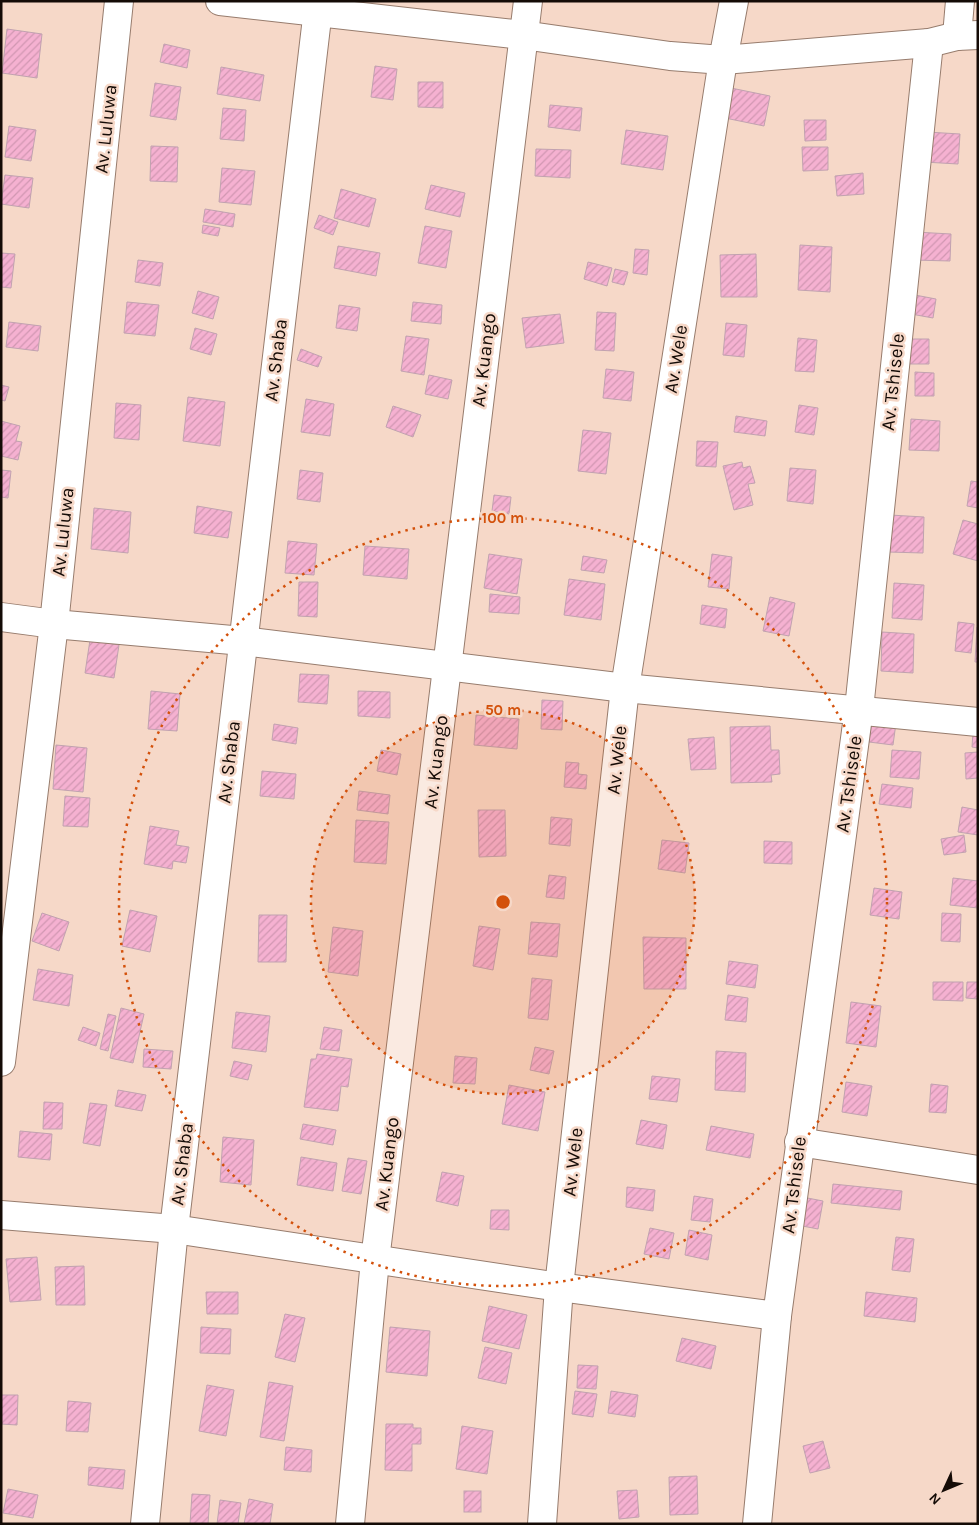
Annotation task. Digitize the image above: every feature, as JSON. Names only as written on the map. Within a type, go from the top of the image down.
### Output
[{"type":"street","name":"Av. Luluwa","points":[[1,1062],[54,624],[120,1]]},
{"type":"street","points":[[220,1],[318,7],[670,56],[723,60],[929,43],[967,36],[960,1]]},
{"type":"street","name":"Av. Kuango","points":[[350,1524],[375,1260],[528,1]]},
{"type":"street","name":"Av. Wele","points":[[542,1524],[559,1286],[625,688],[723,60],[734,1]]},
{"type":"street","name":"Av. Shaba","points":[[145,1524],[174,1229],[318,7]]},
{"type":"street","name":"Av. Tshisele","points":[[757,1524],[777,1316],[859,709],[929,43]]},
{"type":"street","points":[[1,617],[54,624],[243,641],[447,668],[625,688],[859,709],[978,722]]},
{"type":"street","points":[[799,1142],[978,1170]]},
{"type":"street","points":[[1,1215],[174,1229],[375,1260],[777,1316]]},
{"type":"building","points":[[7,29],[42,34],[37,78],[2,73]]},
{"type":"building","points":[[164,44],[190,50],[187,68],[160,62]]},
{"type":"building","points":[[375,66],[397,69],[393,100],[371,97]]},
{"type":"building","points":[[221,67],[264,75],[260,101],[217,94]]},
{"type":"building","points":[[418,82],[443,82],[443,108],[418,107]]},
{"type":"building","points":[[155,83],[181,87],[176,120],[150,116]]},
{"type":"building","points":[[731,88],[770,96],[764,126],[725,118]]},
{"type":"building","points":[[550,105],[582,108],[580,131],[548,127]]},
{"type":"building","points":[[223,108],[246,110],[244,141],[220,139]]},
{"type":"building","points":[[804,120],[826,120],[826,140],[805,141]]},
{"type":"building","points":[[9,126],[36,130],[31,161],[5,157]]},
{"type":"building","points":[[626,130],[668,136],[663,170],[621,164]]},
{"type":"building","points":[[927,132],[960,134],[958,164],[924,162]]},
{"type":"building","points":[[151,146],[178,147],[177,182],[150,181]]},
{"type":"building","points":[[802,147],[828,147],[828,170],[803,171]]},
{"type":"building","points":[[536,149],[571,150],[570,178],[535,176]]},
{"type":"building","points":[[222,168],[255,171],[251,205],[219,202]]},
{"type":"building","points":[[863,173],[864,194],[837,196],[835,176]]},
{"type":"building","points":[[5,175],[33,178],[29,208],[1,204]]},
{"type":"building","points":[[431,185],[465,193],[460,217],[425,209]]},
{"type":"building","points":[[341,189],[376,199],[369,227],[334,218]]},
{"type":"building","points":[[205,209],[235,214],[233,227],[203,222]]},
{"type":"building","points":[[319,215],[338,222],[333,235],[314,228]]},
{"type":"building","points":[[203,225],[220,228],[218,236],[202,233]]},
{"type":"building","points":[[425,226],[452,231],[446,268],[418,263]]},
{"type":"building","points":[[915,232],[951,234],[950,261],[914,260]]},
{"type":"building","points":[[800,245],[832,247],[830,292],[798,290]]},
{"type":"building","points":[[338,246],[380,253],[376,276],[334,268]]},
{"type":"building","points":[[635,249],[649,250],[647,275],[633,273]]},
{"type":"building","points":[[1,253],[15,254],[11,288],[1,287]]},
{"type":"building","points":[[756,254],[757,297],[721,297],[720,255]]},
{"type":"building","points":[[138,260],[163,263],[160,286],[135,282]]},
{"type":"building","points":[[588,262],[612,268],[607,286],[584,279]]},
{"type":"building","points":[[615,269],[628,272],[624,285],[612,282]]},
{"type":"building","points":[[198,291],[219,297],[213,319],[192,313]]},
{"type":"building","points":[[915,295],[936,299],[933,318],[911,314]]},
{"type":"building","points":[[127,302],[159,305],[155,336],[124,333]]},
{"type":"building","points":[[413,302],[442,305],[441,324],[411,321]]},
{"type":"building","points":[[339,305],[360,308],[357,331],[336,328]]},
{"type":"building","points":[[597,312],[616,313],[614,351],[595,350]]},
{"type":"building","points":[[560,314],[564,343],[526,348],[522,318]]},
{"type":"building","points":[[9,322],[41,326],[38,351],[6,347]]},
{"type":"building","points":[[726,323],[747,325],[744,357],[723,355]]},
{"type":"building","points":[[195,328],[217,334],[211,355],[190,349]]},
{"type":"building","points":[[406,336],[429,339],[424,375],[401,371]]},
{"type":"building","points":[[798,338],[817,340],[814,372],[795,371]]},
{"type":"building","points":[[902,339],[929,339],[929,364],[901,364]]},
{"type":"building","points":[[301,349],[322,357],[318,367],[297,360]]},
{"type":"building","points":[[606,369],[634,372],[631,401],[603,398]]},
{"type":"building","points":[[915,372],[934,373],[934,396],[915,396]]},
{"type":"building","points":[[429,375],[452,380],[448,399],[425,394]]},
{"type":"building","points":[[1,385],[9,387],[5,401],[1,400]]},
{"type":"building","points":[[188,397],[225,402],[220,446],[183,441]]},
{"type":"building","points":[[306,399],[334,404],[330,436],[301,432]]},
{"type":"building","points":[[116,403],[141,405],[139,440],[114,438]]},
{"type":"building","points":[[799,405],[818,408],[814,435],[795,432]]},
{"type":"building","points":[[393,406],[421,415],[413,437],[386,427]]},
{"type":"building","points":[[736,416],[767,421],[765,436],[734,432]]},
{"type":"building","points":[[911,419],[940,421],[939,451],[909,450]]},
{"type":"building","points":[[1,421],[20,426],[16,441],[22,442],[18,460],[1,456]]},
{"type":"building","points":[[583,430],[611,433],[606,474],[578,471]]},
{"type":"building","points":[[697,441],[718,442],[716,467],[696,466]]},
{"type":"building","points":[[742,462],[743,468],[750,466],[755,483],[748,484],[753,505],[734,510],[723,466]]},
{"type":"building","points":[[790,468],[816,470],[813,504],[787,501]]},
{"type":"building","points":[[1,470],[11,471],[8,498],[1,497]]},
{"type":"building","points":[[300,470],[323,473],[320,502],[297,499]]},
{"type":"building","points":[[971,481],[978,482],[978,508],[967,506]]},
{"type":"building","points":[[494,495],[511,497],[509,514],[492,511]]},
{"type":"building","points":[[197,506],[232,512],[228,538],[194,533]]},
{"type":"building","points":[[94,508],[131,512],[128,553],[91,549]]},
{"type":"building","points":[[890,515],[924,517],[923,553],[888,552]]},
{"type":"building","points":[[963,520],[978,524],[978,561],[953,554]]},
{"type":"building","points":[[288,541],[317,544],[314,575],[285,573]]},
{"type":"building","points":[[365,546],[409,549],[407,579],[363,575]]},
{"type":"building","points":[[489,554],[522,559],[517,594],[484,588]]},
{"type":"building","points":[[712,554],[732,557],[729,589],[708,587]]},
{"type":"building","points":[[583,556],[607,560],[604,573],[581,570]]},
{"type":"building","points":[[569,579],[605,584],[601,620],[564,615]]},
{"type":"building","points":[[299,582],[318,582],[317,617],[298,616]]},
{"type":"building","points":[[894,583],[924,585],[922,620],[892,618]]},
{"type":"building","points":[[490,594],[520,597],[519,614],[489,612]]},
{"type":"building","points":[[770,597],[795,603],[789,636],[763,631]]},
{"type":"building","points":[[702,605],[727,609],[725,628],[700,624]]},
{"type":"building","points":[[958,622],[974,624],[971,653],[955,651]]},
{"type":"building","points":[[977,627],[978,662],[975,662]]},
{"type":"building","points":[[882,632],[914,634],[913,673],[881,671]]},
{"type":"building","points":[[90,640],[119,645],[114,678],[85,673]]},
{"type":"building","points":[[300,674],[329,675],[327,704],[298,702]]},
{"type":"building","points":[[151,691],[180,694],[177,731],[148,729]]},
{"type":"building","points":[[358,691],[390,692],[390,718],[358,716]]},
{"type":"building","points":[[542,700],[563,701],[562,730],[541,729]]},
{"type":"building","points":[[476,715],[519,719],[517,749],[474,745]]},
{"type":"building","points":[[872,720],[896,723],[893,745],[869,742]]},
{"type":"building","points":[[274,724],[298,728],[296,744],[272,740]]},
{"type":"building","points":[[770,726],[771,750],[779,750],[780,774],[771,775],[772,782],[731,783],[730,727]]},
{"type":"building","points":[[973,732],[978,732],[978,748],[972,747]]},
{"type":"building","points":[[714,737],[716,769],[691,770],[688,739]]},
{"type":"building","points":[[56,745],[87,748],[83,792],[53,789]]},
{"type":"building","points":[[381,750],[401,754],[397,775],[377,771]]},
{"type":"building","points":[[892,750],[921,752],[919,779],[890,777]]},
{"type":"building","points":[[978,752],[978,778],[966,779],[965,753]]},
{"type":"building","points":[[566,762],[579,763],[578,774],[587,775],[586,789],[564,787]]},
{"type":"building","points":[[262,771],[296,774],[294,799],[260,796]]},
{"type":"building","points":[[882,784],[913,788],[911,808],[879,804]]},
{"type":"building","points":[[359,791],[390,795],[388,814],[357,810]]},
{"type":"building","points":[[65,796],[90,798],[88,827],[63,826]]},
{"type":"building","points":[[962,807],[978,810],[978,835],[958,832]]},
{"type":"building","points":[[478,810],[505,810],[506,856],[479,857]]},
{"type":"building","points":[[551,817],[572,819],[570,846],[549,844]]},
{"type":"building","points":[[356,820],[389,822],[386,864],[354,862]]},
{"type":"building","points":[[150,826],[179,831],[176,845],[189,847],[186,863],[173,861],[172,869],[144,864]]},
{"type":"building","points":[[964,835],[966,852],[944,855],[941,839]]},
{"type":"building","points":[[662,840],[689,843],[685,873],[658,869]]},
{"type":"building","points":[[764,841],[792,842],[792,864],[764,863]]},
{"type":"building","points":[[549,875],[566,877],[564,899],[546,897]]},
{"type":"building","points":[[953,878],[978,881],[978,908],[950,905]]},
{"type":"building","points":[[874,888],[902,892],[899,919],[870,915]]},
{"type":"building","points":[[130,910],[157,916],[150,952],[122,946]]},
{"type":"building","points":[[42,913],[69,922],[59,951],[32,941]]},
{"type":"building","points":[[942,913],[961,914],[960,942],[941,941]]},
{"type":"building","points":[[259,915],[287,915],[286,962],[258,962]]},
{"type":"building","points":[[531,922],[560,924],[557,957],[528,954]]},
{"type":"building","points":[[479,926],[500,929],[493,970],[473,966]]},
{"type":"building","points":[[333,927],[363,931],[358,976],[328,972]]},
{"type":"building","points":[[643,937],[686,938],[686,989],[644,989]]},
{"type":"building","points":[[729,961],[758,965],[755,988],[726,984]]},
{"type":"building","points":[[38,969],[73,975],[69,1006],[33,1000]]},
{"type":"building","points":[[532,978],[552,980],[548,1020],[528,1018]]},
{"type":"building","points":[[933,982],[963,982],[963,1001],[933,1000]]},
{"type":"building","points":[[967,982],[978,982],[978,999],[966,998]]},
{"type":"building","points":[[728,995],[748,998],[746,1022],[725,1020]]},
{"type":"building","points":[[851,1002],[881,1006],[876,1047],[846,1043]]},
{"type":"building","points":[[121,1008],[144,1014],[133,1063],[110,1058]]},
{"type":"building","points":[[236,1012],[270,1016],[266,1052],[232,1048]]},
{"type":"building","points":[[108,1014],[116,1016],[108,1051],[100,1049]]},
{"type":"building","points":[[83,1027],[100,1033],[96,1046],[78,1040]]},
{"type":"building","points":[[324,1027],[342,1030],[339,1051],[320,1049]]},
{"type":"building","points":[[535,1047],[554,1051],[549,1074],[530,1070]]},
{"type":"building","points":[[144,1049],[173,1051],[171,1069],[143,1067]]},
{"type":"building","points":[[716,1051],[746,1053],[745,1092],[715,1090]]},
{"type":"building","points":[[317,1054],[352,1059],[348,1087],[341,1086],[338,1111],[304,1107],[311,1059],[316,1059]]},
{"type":"building","points":[[455,1056],[477,1058],[475,1084],[453,1083]]},
{"type":"building","points":[[234,1061],[252,1065],[248,1080],[230,1076]]},
{"type":"building","points":[[652,1076],[680,1079],[677,1102],[649,1099]]},
{"type":"building","points":[[846,1082],[872,1086],[867,1116],[842,1112]]},
{"type":"building","points":[[931,1084],[948,1086],[946,1113],[929,1112]]},
{"type":"building","points":[[509,1085],[545,1092],[538,1131],[502,1124]]},
{"type":"building","points":[[118,1090],[146,1095],[142,1111],[115,1106]]},
{"type":"building","points":[[44,1102],[63,1103],[62,1129],[43,1129]]},
{"type":"building","points":[[90,1103],[107,1105],[100,1146],[83,1143]]},
{"type":"building","points":[[641,1120],[667,1125],[663,1149],[636,1144]]},
{"type":"building","points":[[303,1124],[336,1130],[333,1145],[300,1139]]},
{"type":"building","points":[[711,1126],[754,1134],[750,1158],[706,1150]]},
{"type":"building","points":[[20,1131],[52,1134],[50,1160],[18,1157]]},
{"type":"building","points":[[223,1137],[254,1140],[251,1185],[220,1182]]},
{"type":"building","points":[[301,1157],[337,1163],[333,1191],[297,1185]]},
{"type":"building","points":[[348,1158],[367,1161],[361,1194],[342,1191]]},
{"type":"building","points":[[442,1172],[464,1176],[458,1206],[436,1201]]},
{"type":"building","points":[[833,1184],[902,1191],[900,1210],[831,1203]]},
{"type":"building","points":[[627,1187],[655,1190],[653,1211],[626,1207]]},
{"type":"building","points":[[694,1196],[713,1199],[710,1222],[691,1220]]},
{"type":"building","points":[[797,1196],[823,1201],[818,1229],[792,1224]]},
{"type":"building","points":[[491,1210],[509,1210],[509,1230],[490,1229]]},
{"type":"building","points":[[650,1228],[674,1233],[669,1259],[644,1254]]},
{"type":"building","points":[[689,1230],[712,1235],[708,1260],[685,1255]]},
{"type":"building","points":[[896,1237],[914,1239],[910,1272],[892,1270]]},
{"type":"building","points":[[37,1257],[41,1300],[10,1302],[6,1259]]},
{"type":"building","points":[[84,1266],[85,1305],[56,1305],[55,1267]]},
{"type":"building","points":[[206,1292],[238,1292],[238,1314],[207,1314]]},
{"type":"building","points":[[866,1292],[917,1298],[915,1322],[864,1316]]},
{"type":"building","points":[[489,1306],[527,1315],[519,1349],[482,1341]]},
{"type":"building","points":[[285,1314],[305,1318],[295,1362],[275,1357]]},
{"type":"building","points":[[201,1327],[231,1329],[230,1354],[200,1353]]},
{"type":"building","points":[[390,1327],[430,1331],[427,1376],[386,1372]]},
{"type":"building","points":[[682,1338],[716,1346],[711,1369],[676,1361]]},
{"type":"building","points":[[485,1347],[512,1353],[506,1384],[478,1378]]},
{"type":"building","points":[[578,1365],[598,1366],[596,1389],[577,1388]]},
{"type":"building","points":[[269,1382],[293,1386],[284,1441],[260,1437]]},
{"type":"building","points":[[207,1385],[234,1390],[226,1436],[199,1431]]},
{"type":"building","points":[[575,1391],[597,1394],[593,1417],[572,1414]]},
{"type":"building","points":[[611,1391],[638,1395],[635,1417],[608,1413]]},
{"type":"building","points":[[1,1395],[18,1395],[17,1425],[1,1424]]},
{"type":"building","points":[[68,1401],[91,1403],[88,1432],[66,1431]]},
{"type":"building","points":[[386,1424],[413,1424],[413,1428],[421,1428],[421,1444],[412,1444],[412,1471],[385,1470]]},
{"type":"building","points":[[462,1426],[493,1431],[487,1474],[456,1469]]},
{"type":"building","points":[[823,1441],[830,1468],[810,1473],[803,1446]]},
{"type":"building","points":[[286,1447],[312,1450],[311,1472],[284,1470]]},
{"type":"building","points":[[89,1467],[125,1470],[123,1489],[88,1485]]},
{"type":"building","points":[[697,1476],[698,1514],[670,1515],[669,1477]]},
{"type":"building","points":[[8,1489],[38,1495],[33,1518],[3,1513]]},
{"type":"building","points":[[637,1490],[639,1517],[619,1519],[617,1491]]},
{"type":"building","points":[[464,1491],[481,1491],[481,1512],[464,1512]]},
{"type":"building","points":[[192,1494],[210,1495],[208,1524],[190,1524]]},
{"type":"building","points":[[249,1499],[273,1504],[270,1524],[244,1524]]},
{"type":"building","points":[[220,1500],[241,1503],[238,1524],[217,1524]]}]
